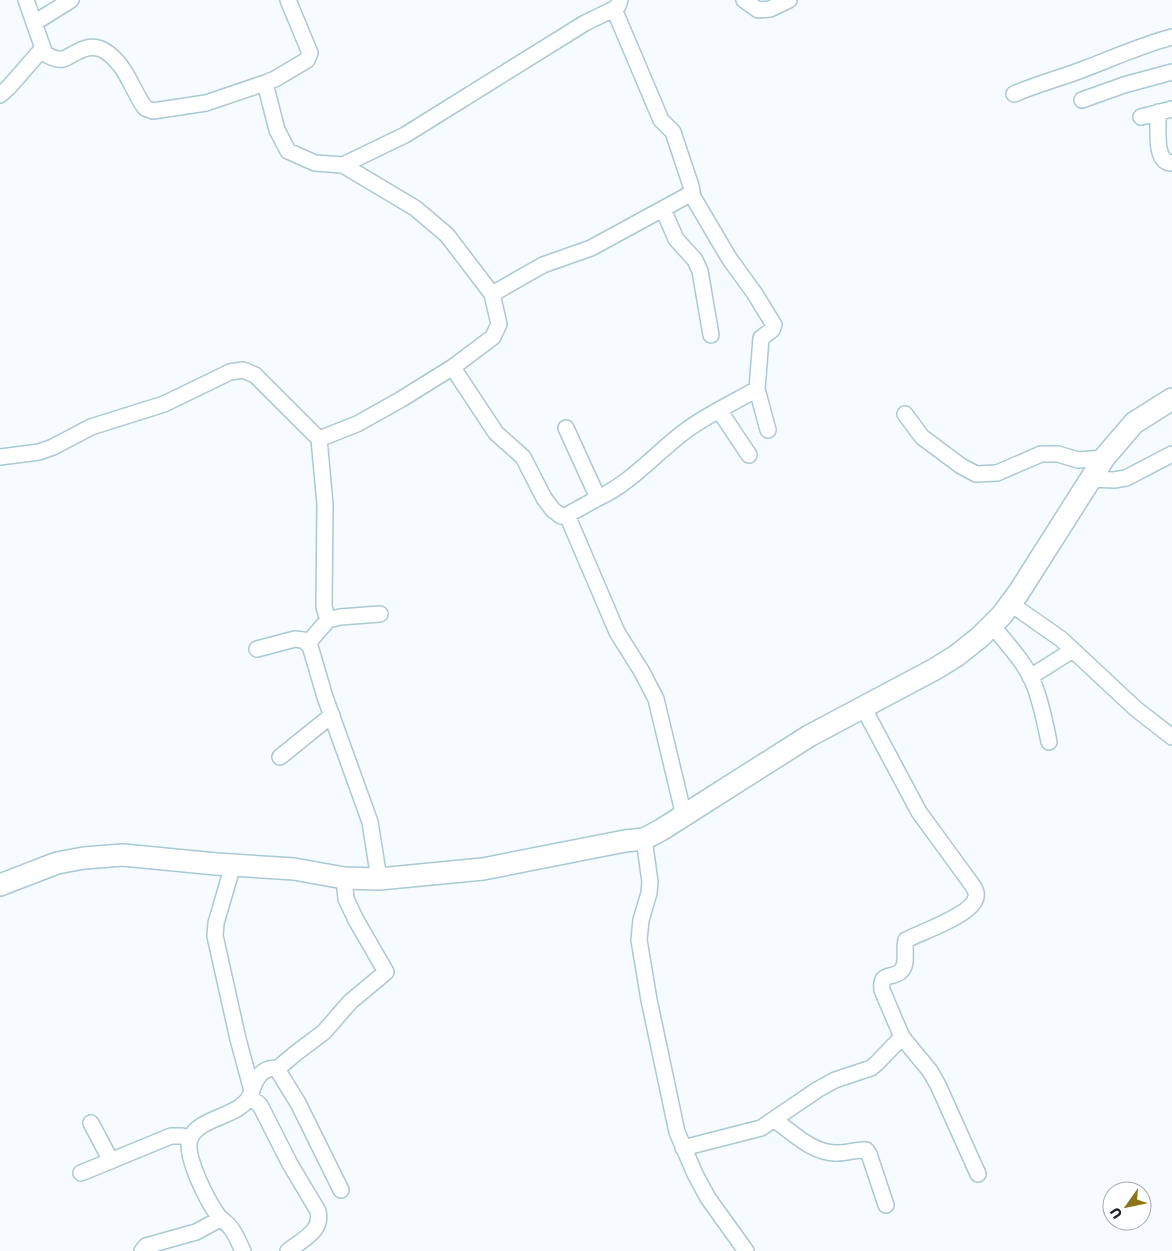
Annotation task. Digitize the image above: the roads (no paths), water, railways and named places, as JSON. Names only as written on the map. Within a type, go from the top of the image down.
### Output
[{"type":"street","points":[[26,0],[45,54],[54,59],[64,59],[85,48],[91,46],[98,47],[107,52],[118,63],[128,76],[145,108],[153,111],[206,103],[275,79],[307,60],[310,53],[288,0]]},
{"type":"street","points":[[34,23],[71,0]]},
{"type":"street","points":[[744,0],[758,10],[770,9],[789,0]]},
{"type":"street","points":[[343,165],[405,135],[617,5],[661,120],[673,132],[692,193],[729,258],[755,294],[774,325],[772,330],[761,338],[757,390],[768,430]]},
{"type":"street","points":[[1014,94],[1037,84],[1083,70],[1145,44],[1172,37]]},
{"type":"street","points":[[0,96],[43,48]]},
{"type":"street","points":[[1082,100],[1172,72]]},
{"type":"street","points":[[266,82],[277,130],[288,151],[315,163],[343,165],[422,213],[447,235],[492,294],[499,324],[493,337],[453,367],[357,424],[319,439]]},
{"type":"street","points":[[1141,116],[1165,110],[1159,152],[1162,160],[1169,164],[1172,163]]},
{"type":"street","points":[[492,294],[531,272],[591,248],[692,193]]},
{"type":"street","points":[[663,208],[676,239],[695,260],[700,271],[711,335]]},
{"type":"street","points":[[453,367],[496,433],[523,457],[544,498],[552,510],[560,516],[567,515],[618,486],[686,431],[719,410],[757,390]]},
{"type":"street","points":[[0,457],[39,452],[53,448],[91,427],[164,404],[230,372],[243,370],[255,375],[319,439],[324,504],[324,607],[328,620]]},
{"type":"street","points":[[0,885],[57,863],[84,858],[123,855],[224,865],[294,869],[344,878],[379,879],[483,869],[625,841],[644,839],[684,816],[809,736],[956,656],[980,637],[1010,604],[1104,458],[1134,423],[1172,399]]},
{"type":"street","points":[[719,410],[750,455]]},
{"type":"street","points":[[905,414],[922,437],[960,466],[976,474],[997,473],[1041,454],[1058,454],[1078,460],[1104,458]]},
{"type":"street","points":[[566,428],[598,498]]},
{"type":"street","points":[[1090,479],[1114,480],[1126,478],[1172,454]]},
{"type":"street","points":[[567,515],[617,632],[656,699],[684,816]]},
{"type":"street","points":[[1010,604],[1061,640],[1136,709],[1172,737]]},
{"type":"street","points":[[308,643],[328,620],[340,617],[380,614]]},
{"type":"street","points":[[992,625],[1030,677],[1042,708],[1048,742]]},
{"type":"street","points":[[257,649],[295,640],[303,640],[308,643],[370,822],[379,879]]},
{"type":"street","points":[[1030,677],[1073,650]]},
{"type":"street","points":[[862,707],[919,812],[976,892],[974,902],[954,918],[906,940],[903,967],[900,972],[886,976],[882,980],[882,990],[902,1037],[930,1071],[938,1085],[978,1174]]},
{"type":"street","points":[[280,757],[332,715]]},
{"type":"street","points":[[644,839],[650,882],[649,893],[641,920],[639,940],[672,1113],[683,1148],[695,1174],[708,1198],[746,1251]]},
{"type":"street","points":[[224,865],[215,936],[251,1094],[260,1105],[290,1164],[318,1211],[320,1218],[316,1229],[288,1251]]},
{"type":"street","points":[[243,1251],[235,1233],[229,1225],[220,1219],[210,1202],[191,1159],[190,1139],[198,1128],[228,1113],[251,1094],[254,1082],[258,1076],[270,1069],[277,1069],[324,1032],[350,1002],[386,972],[356,920],[346,898],[344,878]]},
{"type":"street","points":[[683,1148],[760,1128],[829,1084],[871,1068],[902,1037]]},
{"type":"street","points":[[277,1069],[298,1103],[341,1190]]},
{"type":"street","points":[[774,1120],[814,1148],[833,1153],[866,1150],[886,1205]]},
{"type":"street","points":[[91,1123],[111,1161]]},
{"type":"street","points":[[81,1173],[171,1136],[182,1136],[190,1139]]},
{"type":"street","points":[[142,1251],[146,1246],[196,1232],[220,1219]]}]
